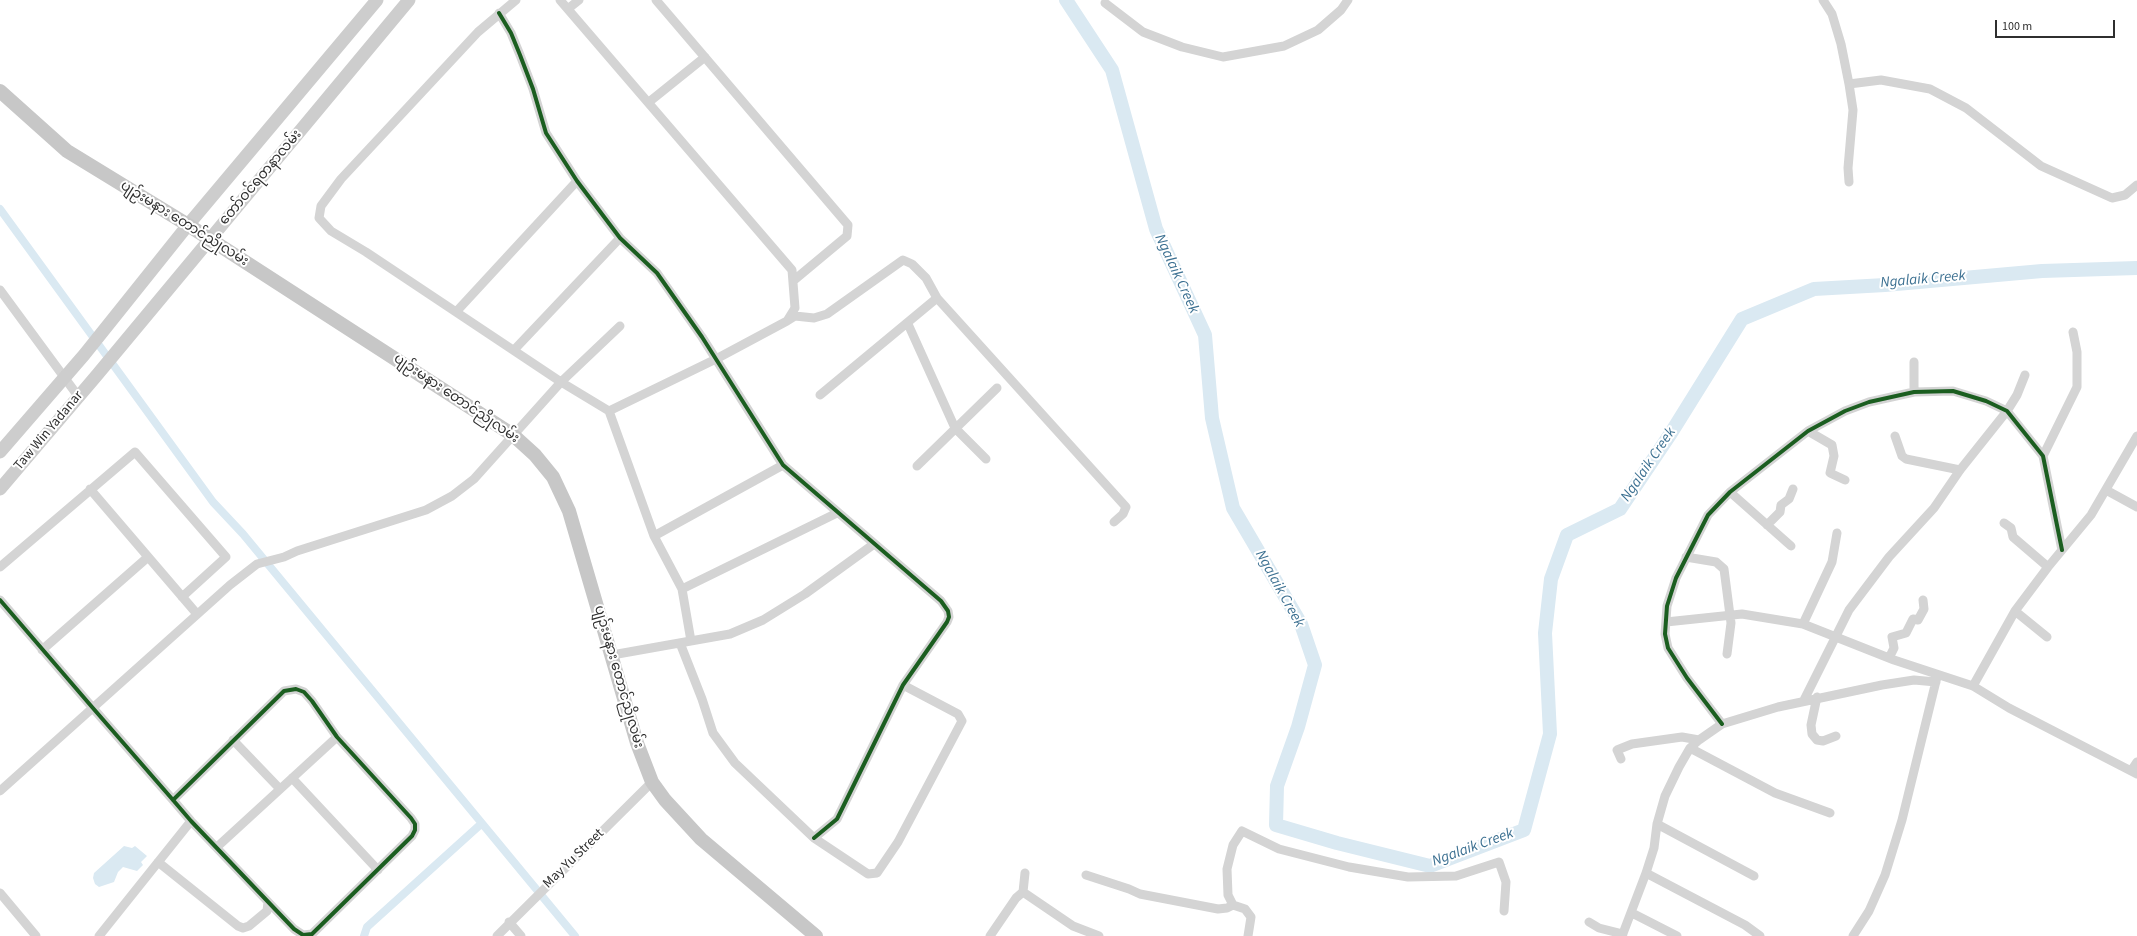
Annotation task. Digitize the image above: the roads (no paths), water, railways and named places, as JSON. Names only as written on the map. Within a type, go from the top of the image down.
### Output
[{"type":"main road","name":"တော်ဝင်ရတနာလမ်း","points":[[84,355],[188,225],[377,0]]},
{"type":"main road","name":"တော်ဝင်ရတနာလမ်း","points":[[98,375],[409,0]]},
{"type":"main road","name":"ပျဉ်းမနား တောင်ညိုလမ်း","points":[[0,91],[67,150],[188,225],[513,435],[536,455],[553,477],[569,511],[637,744],[652,782],[665,800],[701,839],[816,936]]},
{"type":"main road","name":"Taw Win Yadanar","points":[[0,452],[84,355]]},
{"type":"main road","name":"Taw Win Yadanar","points":[[0,489],[78,396],[98,375]]},
{"type":"street","points":[[516,0],[478,32],[352,168],[321,206],[319,218],[331,231],[561,382],[609,411],[654,536],[682,590],[692,641]]},
{"type":"street","points":[[560,0],[569,8],[792,270],[794,308],[787,321]]},
{"type":"street","points":[[569,8],[579,0]]},
{"type":"street","points":[[656,0],[848,225],[847,236],[793,281]]},
{"type":"street","points":[[1105,3],[1143,32],[1182,47],[1223,57],[1284,46],[1318,30],[1341,10],[1348,0]]},
{"type":"street","points":[[1823,0],[1832,14],[1839,37],[1853,110],[1848,168],[1849,182]]},
{"type":"street","points":[[499,13],[511,33],[520,55],[533,89],[546,133],[578,181],[620,238],[657,273],[716,359],[783,466],[941,601],[948,611],[947,622],[903,685],[837,819],[814,838]]},
{"type":"street","points":[[649,102],[705,57]]},
{"type":"street","points":[[1849,84],[1881,80],[1930,89],[1966,108],[2041,166],[2112,198],[2125,195],[2137,185]]},
{"type":"street","points":[[456,312],[578,181]]},
{"type":"street","points":[[514,350],[620,238]]},
{"type":"street","points":[[609,411],[716,359],[795,316],[814,318],[826,314],[903,260],[912,264],[926,278],[937,298],[1126,507],[1123,514],[1114,522]]},
{"type":"street","points":[[0,290],[78,396]]},
{"type":"street","points":[[820,395],[908,324],[937,298]]},
{"type":"street","points":[[908,324],[956,429],[986,459]]},
{"type":"street","points":[[0,791],[196,614],[257,564],[284,557],[297,551],[426,510],[452,496],[474,479],[561,382],[620,326]]},
{"type":"street","points":[[2043,456],[2076,387],[2077,352],[2073,332]]},
{"type":"street","points":[[1914,362],[1914,392]]},
{"type":"street","points":[[1804,700],[1834,637],[1861,592],[1934,508],[1960,470],[2007,411],[2017,395],[2025,375]]},
{"type":"street","points":[[917,466],[997,388]]},
{"type":"street","points":[[1722,724],[1687,678],[1668,648],[1665,634],[1670,593],[1708,514],[1730,492],[1808,431],[1845,411],[1863,404],[1914,392],[1953,391],[1986,401],[2007,411],[2043,456],[2062,550]]},
{"type":"street","points":[[1808,431],[1832,445],[1834,456],[1830,473],[1844,480]]},
{"type":"street","points":[[1895,436],[1902,456],[1906,459],[1960,470]]},
{"type":"street","points":[[1973,686],[2015,611],[2048,567],[2091,515],[2137,436]]},
{"type":"street","points":[[0,567],[135,452],[226,557],[182,597]]},
{"type":"street","points":[[654,536],[783,466]]},
{"type":"street","points":[[90,489],[196,614]]},
{"type":"street","points":[[1767,524],[1780,512],[1782,505],[1789,499],[1793,489]]},
{"type":"street","points":[[2106,490],[2137,507]]},
{"type":"street","points":[[1730,492],[1791,546]]},
{"type":"street","points":[[682,590],[837,513]]},
{"type":"street","points":[[2004,523],[2012,528],[2013,537],[2048,567]]},
{"type":"street","points":[[1802,624],[1832,562],[1837,533]]},
{"type":"street","points":[[612,655],[730,634],[763,620],[805,594],[874,544]]},
{"type":"street","points":[[1686,557],[1710,560],[1720,565],[1726,576],[1731,630],[1727,654]]},
{"type":"street","points":[[42,650],[148,558]]},
{"type":"street","points":[[0,600],[172,800],[294,929],[303,935],[312,934],[378,870],[412,836],[415,824],[337,737],[304,692],[296,689],[284,691],[172,800]]},
{"type":"street","points":[[1889,658],[1894,648],[1892,637],[1906,632],[1913,619],[1918,620],[1924,609],[1923,600]]},
{"type":"street","points":[[2015,611],[2048,637]]},
{"type":"street","points":[[1666,622],[1729,615],[1764,616],[1802,624],[1937,678],[1973,686],[2009,708],[2134,772],[2137,762]]},
{"type":"street","points":[[680,643],[702,699],[713,733],[735,763],[814,838],[866,873],[871,874],[877,873],[898,842],[962,721],[958,714],[903,685]]},
{"type":"street","points":[[1589,922],[1599,928],[1623,935],[1654,848],[1657,824],[1666,796],[1679,767],[1690,748],[1699,740],[1722,724],[1804,700],[1898,682],[1937,678]]},
{"type":"street","points":[[1853,936],[1869,911],[1885,875],[1902,820],[1937,678]]},
{"type":"street","points":[[1817,697],[1811,725],[1812,734],[1817,740],[1823,741],[1836,736]]},
{"type":"street","points":[[1621,759],[1617,750],[1632,744],[1682,736],[1699,740]]},
{"type":"street","points":[[217,847],[337,737]]},
{"type":"street","points":[[233,740],[280,789]]},
{"type":"street","points":[[1690,748],[1775,793],[1830,813]]},
{"type":"street","points":[[292,778],[378,870]]},
{"type":"street","name":"May Yu Street","points":[[497,936],[652,782]]},
{"type":"street","points":[[98,936],[191,821]]},
{"type":"street","points":[[1657,824],[1754,876]]},
{"type":"street","points":[[1232,905],[1228,895],[1227,869],[1233,845],[1242,831],[1278,849],[1348,867],[1408,877],[1456,876],[1499,862],[1506,882],[1504,911]]},
{"type":"street","points":[[158,862],[238,926],[243,928],[249,926],[267,911],[268,902]]},
{"type":"street","points":[[992,935],[1016,898],[1023,892],[1025,873]]},
{"type":"street","points":[[1646,873],[1745,925],[1760,936]]},
{"type":"street","points":[[1086,875],[1140,894],[1218,909],[1227,908],[1232,905],[1245,909],[1251,917],[1248,936]]},
{"type":"street","points":[[1023,892],[1073,926],[1099,936]]},
{"type":"street","points":[[0,893],[36,936]]},
{"type":"street","points":[[1632,912],[1677,936]]},
{"type":"street","points":[[510,922],[521,936]]},
{"type":"waterway","name":"Ngalaik Creek","points":[[1066,0],[1112,70],[1156,229],[1205,335],[1212,418],[1233,508],[1301,624],[1315,665],[1298,727],[1277,786],[1276,825],[1337,843],[1430,866],[1524,830],[1550,734],[1545,633],[1551,579],[1567,535],[1620,509],[1671,433],[1742,319],[1814,289],[1885,285],[2042,271],[2137,268]]},
{"type":"waterway","points":[[0,209],[213,502],[243,534],[575,936]]},
{"type":"waterway","points":[[364,936],[367,927],[481,824]]}]
